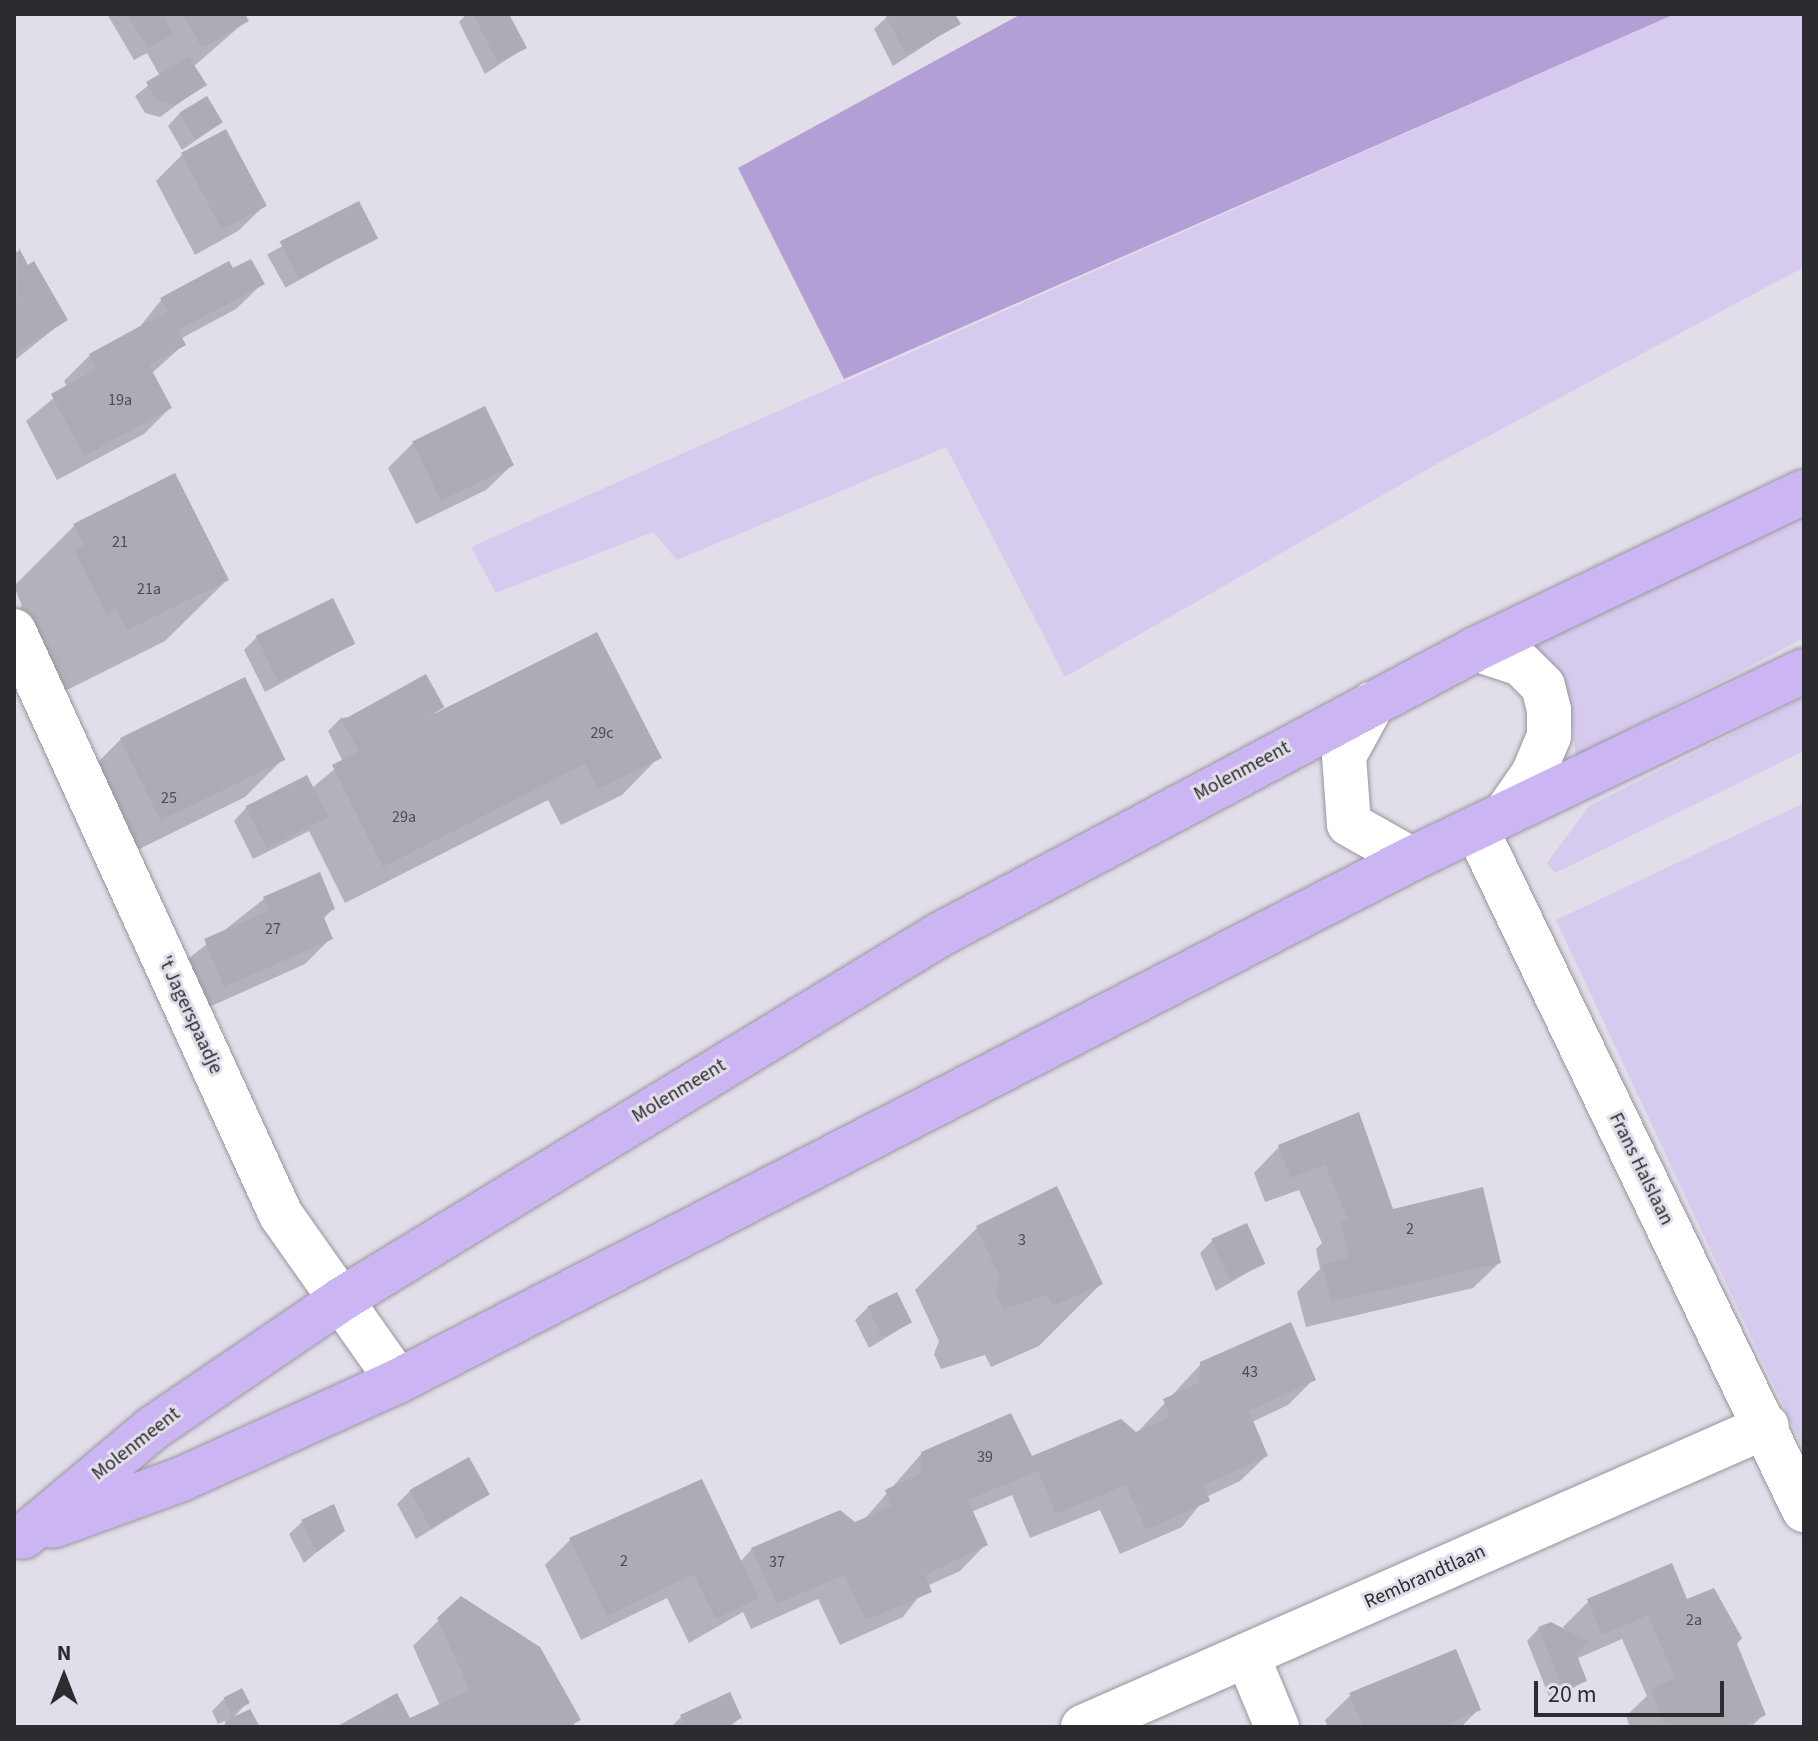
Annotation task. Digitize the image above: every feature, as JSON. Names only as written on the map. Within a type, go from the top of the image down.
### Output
[{"type":"main road","name":"Molenmeent","points":[[18,1539],[153,1428],[342,1299],[941,934],[1476,649],[1804,492]]},
{"type":"main road","name":"Molenmeent","points":[[18,1539],[182,1479],[398,1381],[1411,859],[1804,671]]},
{"type":"street","name":"'t Jagerspaadje","points":[[14,631],[281,1215],[398,1381]]},
{"type":"street","name":"Molenmeent","points":[[1476,649],[1521,664],[1543,686],[1549,710],[1533,774],[1491,820]]},
{"type":"street","points":[[1373,703],[1344,756],[1349,824],[1411,859]]},
{"type":"street","name":"Frans Halslaan","points":[[1491,820],[1804,1510]]},
{"type":"street","name":"Rembrandtlaan","points":[[1083,1727],[1767,1426]]},
{"type":"street","points":[[1247,1655],[1277,1727]]},
{"type":"shaded area","points":[[1021,14],[1675,14],[844,379],[738,168]]},
{"type":"shaded area","points":[[1675,14],[1804,14],[1804,267],[1442,461],[1065,677],[946,447],[677,560],[653,532],[496,593],[471,547]]},
{"type":"shaded area","points":[[1804,511],[1804,638],[1576,757],[1571,717],[1524,646]]},
{"type":"shaded area","points":[[1804,697],[1804,751],[1555,873],[1547,863],[1589,806]]},
{"type":"shaded area","points":[[1804,803],[1804,1450],[1556,920]]},
{"type":"building","points":[[127,14],[162,14],[173,34],[148,49]]},
{"type":"building","points":[[183,14],[245,14],[249,21],[202,48]]},
{"type":"building","points":[[473,14],[509,14],[527,48],[498,63]]},
{"type":"building","points":[[885,14],[955,14],[961,24],[906,54]]},
{"type":"building","points":[[189,57],[207,85],[175,105],[157,101],[146,82]]},
{"type":"building","points":[[207,96],[223,123],[196,139],[180,112]]},
{"type":"building","points":[[226,129],[267,206],[222,230],[181,153]]},
{"type":"building","points":[[359,201],[378,238],[299,279],[280,241]]},
{"type":"building","points":[[19,248],[28,265],[34,261],[68,320],[14,354]]},
{"type":"building","points":[[251,259],[265,284],[178,330],[186,345],[149,365],[172,408],[84,456],[51,394],[96,369],[89,354],[168,311],[160,298],[229,261],[233,268]]},
{"type":"building","points":[[485,406],[514,465],[441,501],[412,442]]},
{"type":"building","points":[[175,473],[229,580],[127,630],[116,609],[107,615],[74,550],[84,545],[73,524]]},
{"type":"building","points":[[333,598],[355,644],[278,682],[256,636]]},
{"type":"building","points":[[597,632],[662,758],[598,789],[585,764],[383,867],[332,765]]},
{"type":"building","points":[[426,674],[444,707],[360,754],[342,721]]},
{"type":"building","points":[[245,677],[285,760],[160,821],[120,738]]},
{"type":"building","points":[[307,775],[328,817],[267,848],[246,806]]},
{"type":"building","points":[[320,872],[335,909],[323,915],[333,939],[224,987],[204,939],[269,911],[263,897]]},
{"type":"building","points":[[1359,1112],[1393,1209],[1483,1187],[1501,1263],[1331,1302],[1322,1264],[1349,1257],[1340,1221],[1348,1220],[1325,1165],[1291,1178],[1278,1145]]},
{"type":"building","points":[[1057,1186],[1103,1284],[1053,1306],[1047,1295],[1003,1309],[995,1292],[1000,1278],[976,1226]]},
{"type":"building","points":[[1247,1223],[1265,1264],[1230,1280],[1211,1239]]},
{"type":"building","points":[[897,1292],[912,1323],[882,1337],[867,1306]]},
{"type":"building","points":[[1291,1322],[1316,1380],[1249,1411],[1268,1456],[1204,1485],[1210,1501],[1146,1530],[1126,1485],[1056,1514],[1038,1471],[968,1500],[988,1545],[925,1575],[932,1592],[866,1620],[844,1575],[777,1604],[751,1548],[840,1510],[855,1522],[891,1506],[885,1490],[921,1473],[921,1452],[1011,1413],[1032,1456],[1121,1419],[1136,1432],[1170,1417],[1163,1399],[1199,1383],[1200,1362]]},
{"type":"building","points":[[469,1457],[490,1495],[430,1528],[410,1490]]},
{"type":"building","points":[[702,1479],[759,1598],[716,1619],[694,1574],[607,1616],[569,1538]]},
{"type":"building","points":[[334,1504],[345,1531],[317,1552],[301,1520]]},
{"type":"building","points":[[1672,1563],[1687,1599],[1714,1588],[1742,1638],[1737,1644],[1766,1715],[1741,1727],[1664,1724],[1651,1689],[1675,1678],[1648,1615],[1602,1635],[1587,1599]]},
{"type":"building","points":[[461,1596],[540,1647],[581,1720],[568,1727],[336,1727],[397,1693],[410,1718],[470,1690],[437,1618]]},
{"type":"building","points":[[1551,1622],[1589,1642],[1576,1653],[1587,1681],[1564,1690],[1538,1627]]},
{"type":"building","points":[[1456,1649],[1481,1710],[1440,1727],[1363,1727],[1349,1693]]},
{"type":"building","points":[[242,1688],[250,1703],[231,1713],[223,1698]]},
{"type":"building","points":[[730,1692],[742,1718],[722,1727],[685,1727],[680,1715]]},
{"type":"building","points":[[250,1709],[260,1727],[227,1727],[225,1721]]}]
